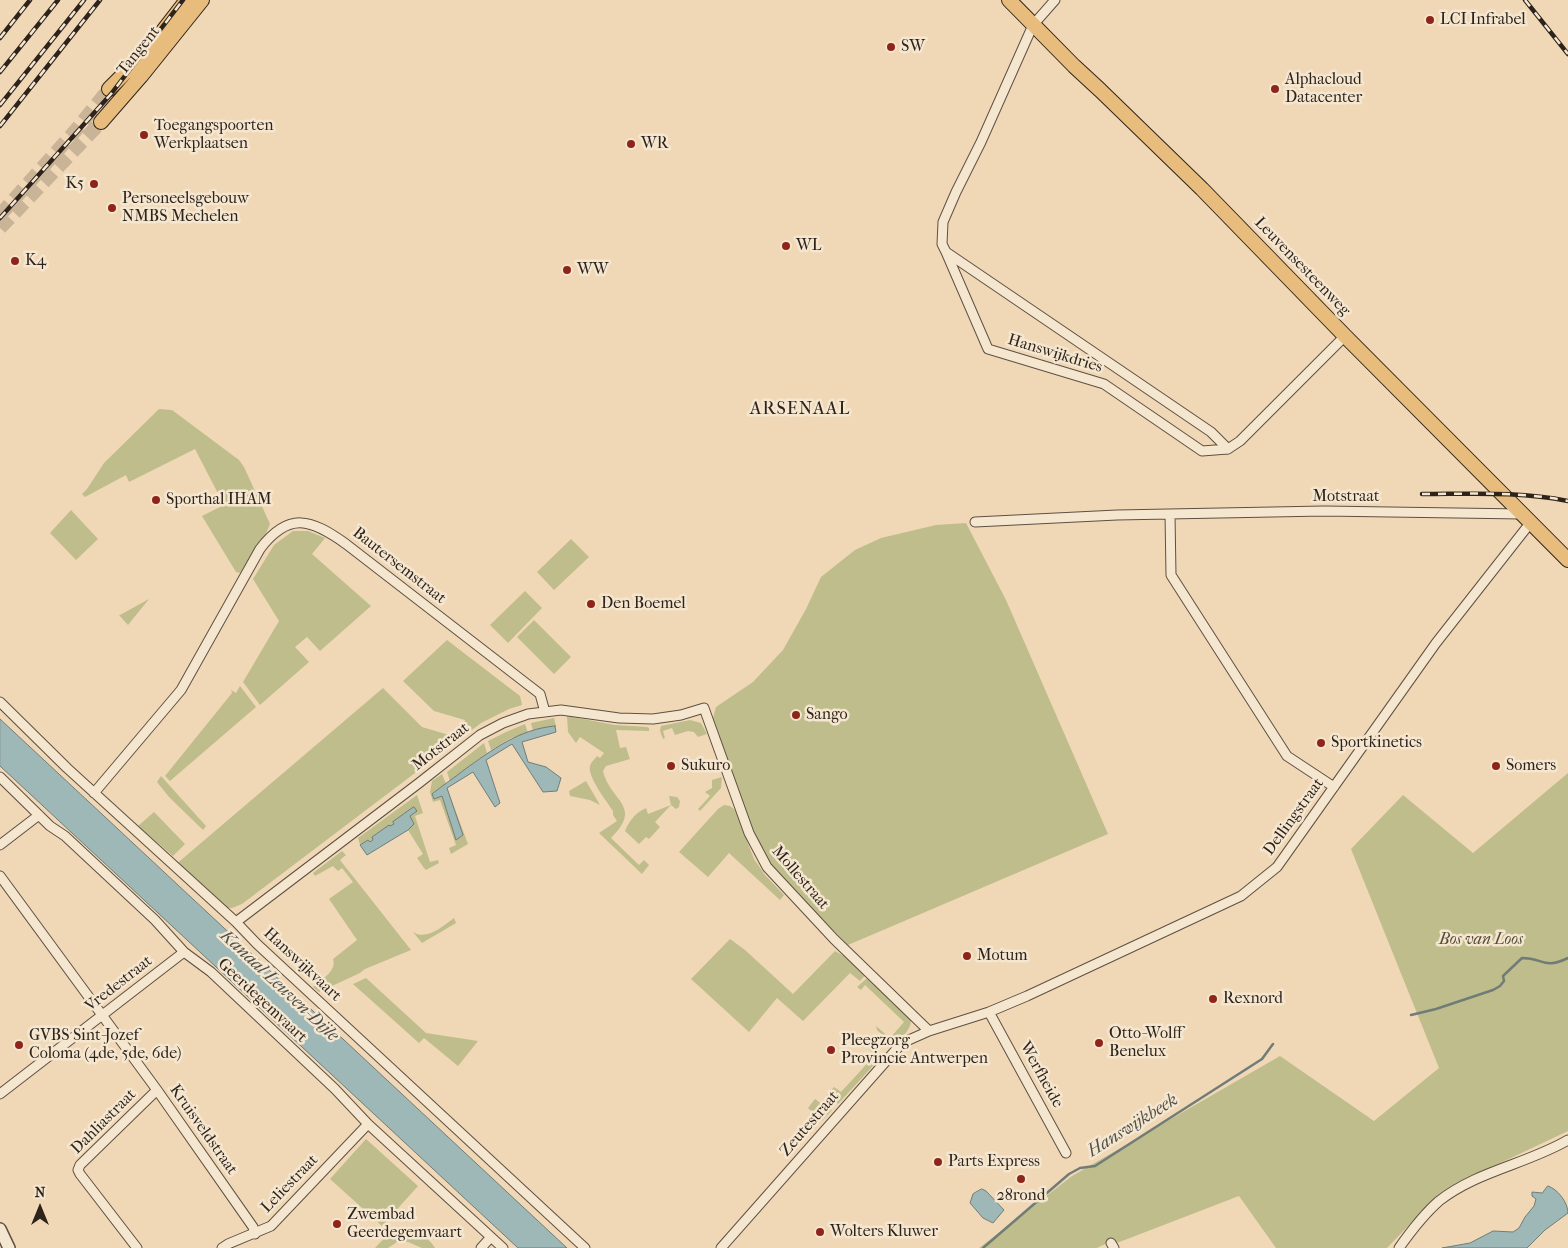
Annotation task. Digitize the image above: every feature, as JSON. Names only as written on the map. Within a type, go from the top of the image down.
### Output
[{"type":"main road","name":"Tangent","points":[[108,89],[149,49],[187,0]]},
{"type":"main road","name":"Tangent","points":[[101,122],[202,0]]},
{"type":"main road","name":"Leuvensesteenweg","points":[[1009,0],[1074,66],[1120,108],[1202,189],[1568,560]]},
{"type":"street","name":"Hanswijkdries","points":[[1055,0],[1033,25],[943,222],[942,244],[988,349],[1104,384],[1202,451],[1228,449]]},
{"type":"street","name":"Hanswijkdries","points":[[946,252],[1211,432],[1228,449]]},
{"type":"street","points":[[1228,449],[1240,441],[1345,336]]},
{"type":"street","name":"Motstraat","points":[[975,522],[1117,515],[1324,511],[1527,518]]},
{"type":"street","points":[[1170,514],[1171,575],[1287,756],[1334,787]]},
{"type":"street","name":"Dellingstraat","points":[[929,1031],[989,1012],[1027,996],[1241,896],[1277,867],[1527,518]]},
{"type":"street","name":"Bautersemstraat","points":[[94,793],[181,690],[268,540],[283,527],[292,524],[310,523],[326,530],[346,544],[540,694],[545,712]]},
{"type":"street","name":"Hanswijkvaart","points":[[0,702],[67,768],[236,922],[257,944],[585,1248]]},
{"type":"street","name":"Motstraat","points":[[236,922],[480,735],[503,722],[528,714],[561,710],[619,718],[653,719],[681,716],[704,708]]},
{"type":"street","name":"Mollestraat","points":[[704,708],[748,833],[767,867],[834,940],[929,1031]]},
{"type":"street","name":"Geerdegemvaart","points":[[0,777],[50,826],[65,836],[155,920],[184,952],[211,972],[335,1089],[368,1124],[503,1248]]},
{"type":"street","points":[[0,846],[39,815]]},
{"type":"street","name":"Kruisveldstraat","points":[[0,876],[157,1090],[253,1227],[255,1234]]},
{"type":"street","name":"Vredestraat","points":[[0,1094],[184,952]]},
{"type":"street","name":"Werfheide","points":[[989,1012],[1066,1153]]},
{"type":"street","name":"Zeutestraat","points":[[721,1248],[902,1043],[929,1031]]},
{"type":"street","name":"Dahliastraat","points":[[137,1248],[78,1170],[80,1165],[157,1090]]},
{"type":"street","name":"Leliestraat","points":[[222,1247],[271,1226],[368,1124]]},
{"type":"street","points":[[1399,1248],[1424,1215],[1450,1193],[1494,1171],[1568,1140]]},
{"type":"street","points":[[0,1229],[9,1248]]},
{"type":"street","points":[[481,1248],[491,1237]]},
{"type":"green space","points":[[159,409],[172,410],[239,460],[244,467],[270,524],[261,542],[240,573],[236,572],[202,516],[224,505],[195,449],[129,482],[126,475],[85,497],[82,494],[104,463]]},
{"type":"green space","points":[[71,510],[98,539],[76,560],[50,533]]},
{"type":"green space","points":[[966,523],[1006,600],[1108,834],[848,945],[784,880],[765,857],[754,836],[713,718],[716,707],[753,682],[783,650],[821,577],[855,550],[881,538],[936,525]]},
{"type":"green space","points":[[293,531],[308,531],[325,538],[312,554],[371,606],[320,651],[307,637],[295,647],[309,662],[260,705],[243,682],[279,621],[253,579],[274,545]]},
{"type":"green space","points":[[571,539],[589,557],[554,590],[537,572]]},
{"type":"green space","points":[[525,591],[542,608],[508,643],[490,625]]},
{"type":"green space","points":[[149,599],[128,625],[119,615],[120,615]]},
{"type":"green space","points":[[534,620],[571,657],[554,674],[517,637]]},
{"type":"green space","points":[[447,640],[520,696],[522,705],[509,709],[481,723],[242,904],[232,908],[224,908],[174,866],[383,688],[422,727],[459,738],[465,720],[434,711],[403,681]]},
{"type":"green space","points":[[240,686],[256,707],[170,781],[165,776],[232,693],[231,690],[236,693]]},
{"type":"green space","points":[[567,716],[615,725],[649,728],[649,731],[616,730],[620,748],[626,747],[630,759],[606,766],[603,771],[625,811],[625,818],[611,838],[639,865],[644,860],[649,865],[642,874],[599,833],[617,821],[613,811],[591,776],[590,766],[597,756],[600,758],[604,753],[580,737],[576,743],[568,732]]},
{"type":"green space","points":[[554,718],[556,726],[533,731],[531,723]]},
{"type":"green space","points":[[690,720],[701,723],[707,734],[698,737],[694,732],[688,731],[675,735],[672,728],[663,731],[665,738],[663,739],[660,731],[661,726]]},
{"type":"green space","points":[[525,724],[528,733],[511,738],[491,750],[488,741]]},
{"type":"green space","points":[[484,743],[487,753],[450,781],[447,772]]},
{"type":"green space","name":"Bos van Loos","points":[[1568,773],[1568,1131],[1456,1184],[1434,1199],[1387,1248],[1276,1248],[1239,1196],[1109,1246],[1107,1243],[1097,1248],[979,1248],[1072,1176],[1280,1056],[1374,1121],[1439,1068],[1351,849],[1403,795],[1473,853]]},
{"type":"green space","points":[[442,774],[446,784],[432,794],[433,798],[442,796],[456,839],[462,836],[447,788],[468,844],[451,854],[449,848],[456,845],[440,800],[433,802],[430,792],[432,781]]},
{"type":"green space","points":[[161,776],[206,826],[203,830],[169,797],[157,782]]},
{"type":"green space","points":[[722,777],[721,788],[700,811],[698,809],[710,796],[705,792],[712,788],[712,780]]},
{"type":"green space","points":[[586,781],[600,805],[590,800],[570,796],[569,791]]},
{"type":"green space","points":[[417,795],[423,813],[415,816],[430,862],[438,860],[439,863],[426,870],[417,858],[423,854],[408,830],[413,824],[393,822],[394,824],[390,827],[389,825],[372,837],[374,839],[370,842],[368,840],[360,845],[358,838]]},
{"type":"green space","points":[[669,796],[677,797],[680,801],[679,807],[676,809],[671,805]]},
{"type":"green space","points":[[671,805],[655,822],[660,827],[649,839],[646,837],[639,844],[625,831],[633,818],[642,810],[646,808],[648,814]]},
{"type":"green space","points":[[724,805],[730,806],[735,810],[754,859],[765,875],[784,895],[780,900],[729,853],[708,877],[679,852],[718,809]]},
{"type":"green space","points":[[154,812],[185,844],[173,856],[138,826]]},
{"type":"green space","points":[[342,851],[346,855],[340,860],[411,950],[365,969],[319,992],[313,987],[331,971],[334,963],[333,959],[357,940],[329,899],[353,882],[342,868],[338,871],[333,866],[315,876],[313,873]]},
{"type":"green space","points":[[454,918],[456,923],[422,943],[413,932],[424,935],[429,934]]},
{"type":"green space","points":[[730,939],[745,950],[793,994],[835,951],[866,974],[860,981],[850,973],[803,1021],[777,998],[749,1032],[691,979]]},
{"type":"green space","points":[[366,978],[426,1033],[478,1041],[458,1066],[424,1038],[419,1043],[353,984]]},
{"type":"green space","points":[[866,979],[910,1016],[911,1020],[908,1029],[902,1038],[891,1048],[885,1044],[888,1040],[877,1030],[876,1026],[890,1038],[904,1022],[865,985],[861,990],[857,987]]},
{"type":"green space","points":[[872,1046],[882,1056],[838,1104],[827,1095],[834,1087],[841,1092],[875,1055],[869,1049]]},
{"type":"green space","points":[[815,1099],[824,1106],[826,1104],[832,1110],[822,1121],[808,1108]]},
{"type":"green space","points":[[366,1139],[418,1186],[382,1226],[330,1179]]},
{"type":"green space","points":[[407,1231],[423,1236],[435,1248],[422,1248],[408,1242],[397,1242],[388,1248],[375,1248],[389,1236]]},
{"type":"water","name":"Kanaal Leuven-Dijle","points":[[0,719],[567,1248],[518,1248],[0,766]]},
{"type":"water","points":[[555,726],[556,732],[522,742],[528,762],[546,767],[561,778],[557,791],[543,792],[512,744],[486,760],[500,803],[495,807],[473,772],[447,788],[463,835],[456,840],[442,796],[434,799],[432,794],[485,755],[507,742],[530,731]]},
{"type":"water","points":[[414,807],[417,811],[410,816],[414,824],[408,830],[367,855],[360,845],[368,840],[370,842],[373,840],[372,837],[389,825],[394,824],[393,822]]},
{"type":"water","points":[[1548,1186],[1562,1197],[1568,1213],[1545,1230],[1527,1248],[1442,1248],[1470,1243],[1493,1231],[1513,1232],[1519,1228],[1534,1206],[1536,1199],[1532,1196],[1532,1192],[1542,1193]]},
{"type":"water","points":[[982,1189],[1004,1210],[993,1223],[983,1218],[970,1203],[973,1194]]},
{"type":"waterway","name":"Hanswijkbeek","points":[[1411,1015],[1436,1009],[1493,990],[1500,986],[1504,981],[1503,976],[1522,958],[1548,963],[1568,958]]},
{"type":"waterway","name":"Hanswijkbeek","points":[[983,1248],[1069,1174],[1080,1168],[1095,1166],[1262,1059],[1273,1044]]},
{"type":"tunnel","points":[[0,215],[76,130],[109,89]]},
{"type":"tunnel","points":[[0,228],[101,122]]},
{"type":"railway","points":[[0,38],[30,0]]},
{"type":"railway","points":[[0,72],[58,0]]},
{"type":"railway","points":[[0,105],[84,0]]},
{"type":"railway","points":[[0,126],[100,0]]},
{"type":"railway","points":[[0,218],[111,94],[183,0]]},
{"type":"railway","points":[[1525,0],[1568,54]]},
{"type":"railway","points":[[1422,494],[1514,494],[1568,501]]},
{"type":"place","name":"LCI Infrabel","points":[[1430,20]]},
{"type":"place","name":"SW","points":[[891,47]]},
{"type":"place","name":"Alphacloud Datacenter","points":[[1275,89]]},
{"type":"place","name":"Toegangspoorten Werkplaatsen","points":[[144,135]]},
{"type":"place","name":"WR","points":[[631,144]]},
{"type":"place","name":"K5","points":[[94,184]]},
{"type":"place","name":"Personeelsgebouw NMBS Mechelen","points":[[112,208]]},
{"type":"place","name":"WL","points":[[786,246]]},
{"type":"place","name":"K4","points":[[15,261]]},
{"type":"place","name":"WW","points":[[567,270]]},
{"type":"place","name":"Sporthal IHAM","points":[[156,500]]},
{"type":"place","name":"Den Boemel","points":[[591,604]]},
{"type":"place","name":"Sango","points":[[796,715]]},
{"type":"place","name":"Sportkinetics","points":[[1321,743]]},
{"type":"place","name":"Sukuro","points":[[671,766]]},
{"type":"place","name":"Somers","points":[[1496,766]]},
{"type":"place","name":"Motum","points":[[967,956]]},
{"type":"place","name":"Rexnord","points":[[1213,999]]},
{"type":"place","name":"Otto-Wolff Benelux","points":[[1099,1043]]},
{"type":"place","name":"GVBS Sint-Jozef Coloma (4de, 5de, 6de)","points":[[19,1045]]},
{"type":"place","name":"Pleegzorg Provincie Antwerpen","points":[[831,1050]]},
{"type":"place","name":"Parts Express","points":[[938,1162]]},
{"type":"place","name":"28rond","points":[[1021,1179]]},
{"type":"place","name":"Zwembad Geerdegemvaart","points":[[337,1224]]},
{"type":"place","name":"Wolters Kluwer","points":[[820,1232]]},
{"type":"district","name":"ARSENAAL","points":[[800,410]]}]
